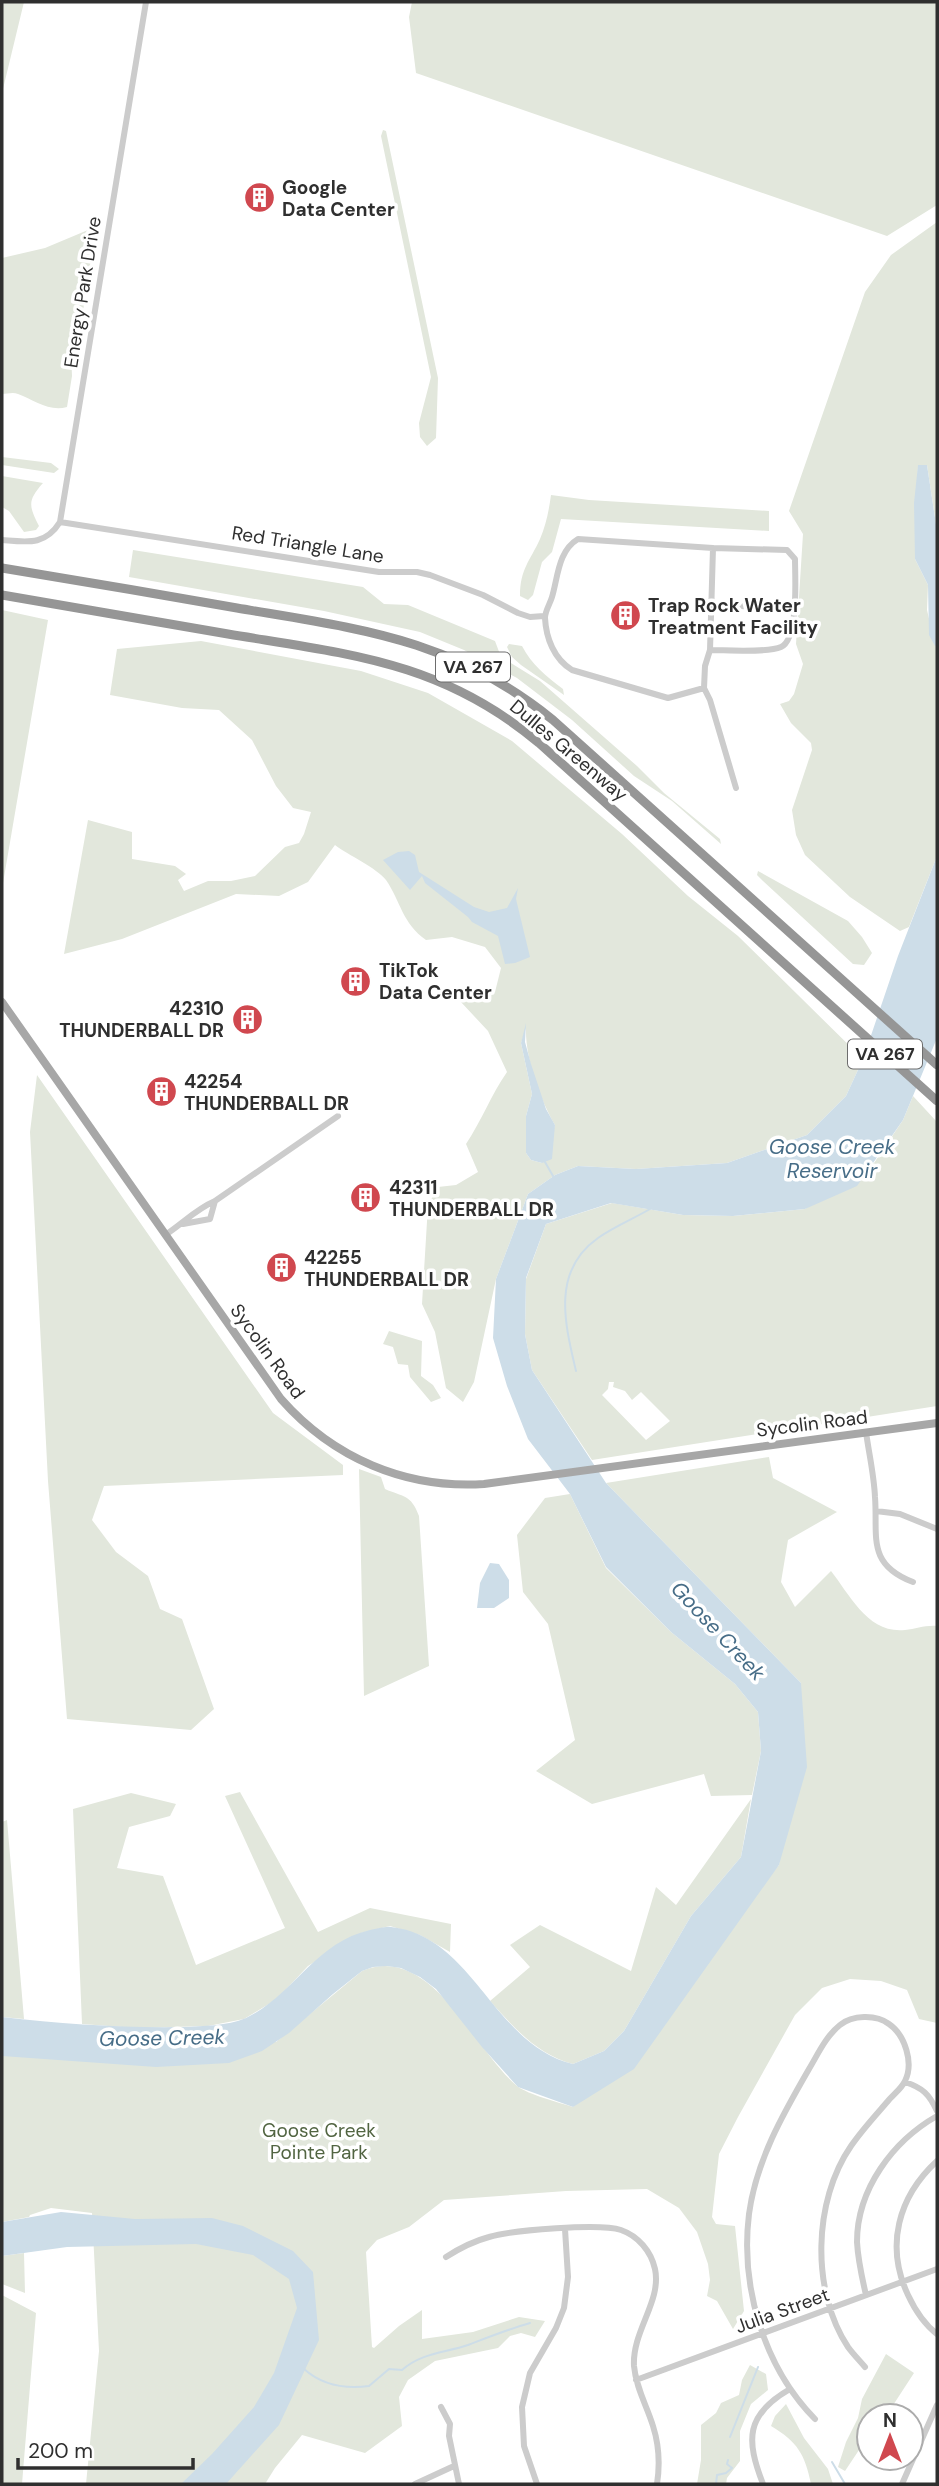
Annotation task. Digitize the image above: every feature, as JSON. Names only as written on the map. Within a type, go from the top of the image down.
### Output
[{"type":"highway","name":"Dulles Greenway","points":[[2,568],[358,629],[404,640],[455,659],[499,681],[552,720],[937,1065]]},
{"type":"highway","name":"Dulles Greenway","points":[[2,595],[356,656],[399,666],[450,685],[491,707],[525,731],[937,1101]]},
{"type":"main road","name":"Sycolin Road","points":[[2,1002],[281,1399],[332,1445],[383,1471],[434,1483],[469,1485],[937,1423]]},
{"type":"street","name":"Energy Park Drive","points":[[60,522],[146,2]]},
{"type":"street","points":[[2,540],[44,539],[60,522]]},
{"type":"street","name":"Red Triangle Lane","points":[[60,522],[366,570],[417,572],[464,588],[530,617],[544,616]]},
{"type":"street","points":[[704,688],[668,698],[572,670],[556,657],[544,616],[552,596],[559,564],[572,542],[578,539],[787,550],[792,553],[795,559],[791,634],[782,646],[771,649],[710,650]]},
{"type":"street","points":[[713,548],[710,650],[705,666],[704,688],[736,788]]},
{"type":"street","points":[[712,605],[793,608]]},
{"type":"street","points":[[165,1234],[338,1115]]},
{"type":"street","points":[[183,1223],[210,1219],[215,1201]]},
{"type":"street","points":[[866,1432],[876,1511],[875,1540],[880,1556],[896,1574],[913,1582]]},
{"type":"street","points":[[876,1511],[910,1517],[937,1530]]},
{"type":"street","points":[[815,2419],[790,2389],[773,2360],[763,2334],[749,2280],[749,2215],[755,2180],[768,2145],[827,2040],[841,2024],[858,2018],[875,2017],[890,2024],[901,2036],[909,2068],[905,2082],[867,2123],[834,2175],[825,2206],[821,2238],[822,2270],[831,2309],[848,2347],[865,2367]]},
{"type":"street","points":[[866,2295],[857,2242],[862,2208],[886,2160],[902,2141],[937,2113],[928,2093],[921,2087],[905,2082]]},
{"type":"street","points":[[937,2161],[915,2185],[902,2208],[895,2250],[902,2282],[921,2318],[937,2334]]},
{"type":"street","points":[[446,2257],[460,2248],[488,2237],[603,2226],[623,2230],[640,2242],[651,2259],[655,2273],[655,2289],[635,2344],[636,2380],[656,2436],[659,2458],[657,2484]]},
{"type":"street","points":[[537,2484],[524,2446],[522,2407],[530,2374],[564,2308],[568,2277],[565,2229]]},
{"type":"street","name":"Julia Street","points":[[636,2380],[937,2269]]},
{"type":"street","points":[[763,2484],[752,2448],[753,2427],[769,2402],[790,2389]]},
{"type":"street","points":[[902,2484],[934,2419],[937,2405]]},
{"type":"street","points":[[441,2407],[450,2424],[454,2466],[459,2484]]},
{"type":"street","points":[[415,2484],[454,2466]]},
{"type":"green space","points":[[2,2],[24,2],[2,93]]},
{"type":"green space","points":[[412,2],[937,2],[937,205],[887,236],[416,73],[409,17]]},
{"type":"green space","points":[[383,130],[386,131],[438,378],[436,438],[427,446],[420,437],[419,423],[431,377],[381,136]]},
{"type":"green space","points":[[937,222],[937,531],[927,465],[918,465],[915,559],[928,585],[927,610],[937,645],[937,856],[909,927],[900,931],[850,897],[805,855],[796,835],[792,810],[812,750],[811,743],[791,723],[780,704],[789,701],[794,694],[803,664],[796,644],[803,534],[789,511],[865,292],[891,255]]},
{"type":"green space","points":[[88,230],[94,239],[83,311],[71,353],[72,376],[67,407],[42,405],[16,393],[2,394],[2,258],[45,248]]},
{"type":"green space","points":[[2,457],[51,463],[59,469],[54,473],[2,465]]},
{"type":"green space","points":[[2,476],[43,483],[34,494],[31,504],[39,526],[36,530],[24,532],[9,511],[2,507]]},
{"type":"green space","points":[[551,495],[589,500],[769,511],[769,531],[561,519],[552,552],[542,562],[533,595],[528,600],[520,596],[522,579],[542,534]]},
{"type":"green space","points":[[133,550],[363,587],[384,604],[408,605],[495,641],[501,657],[540,681],[664,793],[720,839],[721,844],[672,801],[634,776],[572,720],[517,678],[464,650],[420,632],[324,611],[129,577]]},
{"type":"green space","points":[[2,610],[48,620],[2,889]]},
{"type":"green space","points":[[201,641],[361,671],[428,693],[512,741],[622,834],[688,896],[738,936],[863,1059],[846,1096],[807,1135],[727,1163],[636,1169],[578,1166],[555,1175],[528,1194],[496,1279],[474,1382],[463,1402],[446,1388],[435,1332],[422,1304],[428,1205],[438,1187],[456,1185],[478,1172],[466,1144],[507,1072],[488,1031],[460,1001],[495,992],[501,968],[485,947],[452,937],[426,940],[412,927],[382,875],[335,845],[308,882],[279,896],[236,894],[122,939],[64,954],[88,820],[132,832],[132,859],[175,866],[186,874],[178,880],[184,891],[208,881],[231,881],[255,876],[285,847],[299,843],[311,812],[293,808],[276,786],[252,740],[219,710],[182,708],[110,695],[117,649]],"holes":[[[526,1028],[534,1078],[555,1125],[542,1163],[531,1160],[526,1153],[526,1116],[532,1094],[521,1043]]]},
{"type":"green space","points":[[509,644],[522,646],[535,665],[563,689],[564,695],[512,657],[507,647]]},
{"type":"green space","points":[[758,871],[848,921],[872,953],[864,965],[853,964],[763,881],[757,875]]},
{"type":"green space","points":[[37,1075],[273,1413],[343,1465],[343,1475],[104,1486],[92,1520],[116,1552],[148,1576],[160,1609],[182,1619],[214,1709],[191,1730],[67,1719],[48,1481],[30,1132]]},
{"type":"green space","points":[[913,1096],[937,1122],[937,1406],[592,1460],[532,1370],[525,1334],[526,1279],[546,1224],[612,1203],[683,1215],[733,1216],[805,1209],[874,1163],[903,1120]],"holes":[[[609,1382],[614,1382],[613,1387],[625,1391],[632,1400],[641,1392],[670,1421],[646,1440],[602,1395],[608,1389]]]},
{"type":"green space","points":[[389,1331],[422,1341],[421,1376],[433,1385],[441,1398],[431,1402],[410,1377],[408,1365],[398,1364],[393,1347],[383,1344]]},
{"type":"green space","name":"Goose Creek Pointe Park","points":[[769,1457],[773,1478],[837,1512],[788,1540],[781,1582],[795,1607],[831,1571],[861,1611],[880,1626],[905,1630],[937,1626],[937,2023],[919,2019],[907,1990],[881,1981],[850,1979],[822,1988],[795,2015],[719,2154],[712,2217],[716,2224],[735,2226],[744,2311],[733,2329],[717,2301],[707,2296],[710,2280],[708,2264],[697,2232],[679,2208],[647,2189],[566,2191],[444,2200],[409,2227],[377,2240],[366,2252],[372,2347],[422,2310],[422,2339],[473,2332],[519,2317],[545,2321],[535,2337],[521,2333],[510,2336],[498,2348],[435,2361],[408,2380],[399,2397],[402,2426],[365,2453],[302,2435],[265,2484],[86,2484],[99,2351],[92,2213],[51,2208],[29,2217],[2,2222],[2,2053],[276,2042],[362,1971],[387,1966],[409,1972],[430,1985],[517,2086],[573,2107],[779,1865],[801,1683],[606,1483]]},
{"type":"green space","points":[[359,1469],[381,1477],[385,1489],[409,1500],[419,1516],[429,1666],[364,1696]]},
{"type":"green space","points":[[570,1494],[606,1568],[671,1632],[735,1684],[758,1712],[761,1751],[752,1795],[711,1796],[704,1774],[592,1804],[536,1771],[575,1740],[548,1624],[523,1592],[517,1535],[545,1498]]},
{"type":"green space","points":[[240,1792],[318,1932],[370,1908],[451,1924],[450,1952],[420,1935],[390,1926],[361,1933],[308,1966],[277,1999],[244,2019],[208,2026],[136,2028],[82,2024],[73,1809],[131,1793],[176,1804],[170,1816],[129,1827],[117,1868],[163,1876],[196,1965],[285,1928],[225,1796]]},
{"type":"green space","points":[[751,1799],[741,1857],[691,1916],[624,2031],[604,2051],[573,2064],[560,2060],[527,2039],[490,2001],[530,1967],[510,1945],[540,1925],[631,1971],[656,1887],[676,1905]]},
{"type":"green space","points":[[7,1820],[24,2019],[2,2017],[2,1822]]},
{"type":"green space","points":[[24,2253],[25,2293],[2,2284],[2,2256]]},
{"type":"green space","points":[[2,2295],[36,2313],[22,2484],[2,2484]]},
{"type":"green space","points":[[886,2354],[914,2373],[895,2402],[861,2402]]},
{"type":"green space","points":[[750,2365],[766,2374],[768,2390],[751,2404],[740,2431],[740,2461],[727,2478],[726,2484],[697,2484],[701,2460],[701,2425],[716,2413],[721,2403],[739,2395],[742,2380]]},
{"type":"green space","points":[[786,2404],[804,2438],[828,2469],[833,2484],[811,2484],[799,2450],[771,2426],[775,2416]]},
{"type":"green space","points":[[855,2424],[855,2456],[845,2471],[838,2467]]},
{"type":"water","points":[[918,465],[927,465],[937,531],[935,646],[929,635],[928,585],[915,559],[914,503]]},
{"type":"water","points":[[409,851],[415,855],[419,872],[474,907],[489,912],[507,908],[518,888],[516,899],[530,957],[505,964],[498,936],[472,922],[425,883],[422,876],[410,890],[383,860],[398,852]]},
{"type":"water","points":[[937,856],[937,1038],[903,1120],[857,1186],[805,1209],[733,1216],[683,1215],[611,1203],[546,1224],[526,1278],[525,1334],[532,1370],[606,1483],[801,1683],[807,1767],[779,1865],[634,2069],[573,2107],[518,2087],[436,1989],[401,1968],[387,1966],[362,1971],[289,2033],[262,2051],[229,2063],[156,2067],[2,2056],[2,2017],[137,2027],[207,2026],[239,2021],[263,2008],[334,1946],[370,1930],[389,1927],[419,1935],[443,1950],[464,1969],[522,2036],[546,2053],[573,2064],[604,2051],[624,2031],[691,1916],[741,1857],[761,1751],[758,1712],[735,1684],[671,1632],[606,1567],[570,1494],[528,1439],[507,1386],[493,1338],[496,1279],[528,1194],[555,1175],[578,1166],[636,1169],[727,1163],[807,1135],[846,1096],[863,1059],[898,956]]},
{"type":"water","points":[[526,1023],[525,1042],[531,1064],[546,1109],[555,1125],[552,1159],[542,1163],[531,1160],[526,1153],[526,1116],[532,1094],[521,1043]]},
{"type":"water","points":[[490,1563],[499,1564],[509,1580],[509,1598],[494,1608],[477,1608],[480,1583]]},
{"type":"water","points":[[61,2212],[135,2219],[212,2218],[243,2226],[293,2251],[313,2272],[319,2340],[279,2425],[226,2484],[181,2484],[254,2407],[274,2373],[297,2308],[289,2279],[253,2255],[196,2244],[67,2247],[2,2256],[2,2222]]},
{"type":"waterway","points":[[545,1162],[553,1176]]},
{"type":"waterway","points":[[576,1371],[568,1335],[565,1299],[573,1266],[583,1251],[598,1238],[650,1209]]},
{"type":"waterway","points":[[304,2369],[311,2375],[335,2385],[369,2386],[389,2369],[402,2370],[425,2357],[530,2323]]},
{"type":"waterway","points":[[730,2437],[758,2367]]},
{"type":"waterway","points":[[716,2484],[717,2475],[732,2468],[727,2464],[728,2460]]},
{"type":"waterway","points":[[832,2462],[845,2484]]},
{"type":"place","name":"Google Data Center","points":[[259,198]]},
{"type":"place","name":"Trap Rock Water Treatment Facility","points":[[625,616]]},
{"type":"place","name":"TikTok Data Center","points":[[356,981]]},
{"type":"place","name":"42310 THUNDERBALL DR","points":[[247,1019]]},
{"type":"place","name":"42254 THUNDERBALL DR","points":[[161,1092]]},
{"type":"place","name":"42311 THUNDERBALL DR","points":[[366,1198]]},
{"type":"place","name":"42255 THUNDERBALL DR","points":[[281,1268]]},
{"type":"water label","name":"Goose Creek Reservoir","points":[[832,1159]]},
{"type":"water label","name":"Goose Creek","points":[[718,1631]]},
{"type":"water label","name":"Goose Creek","points":[[162,2038]]}]
